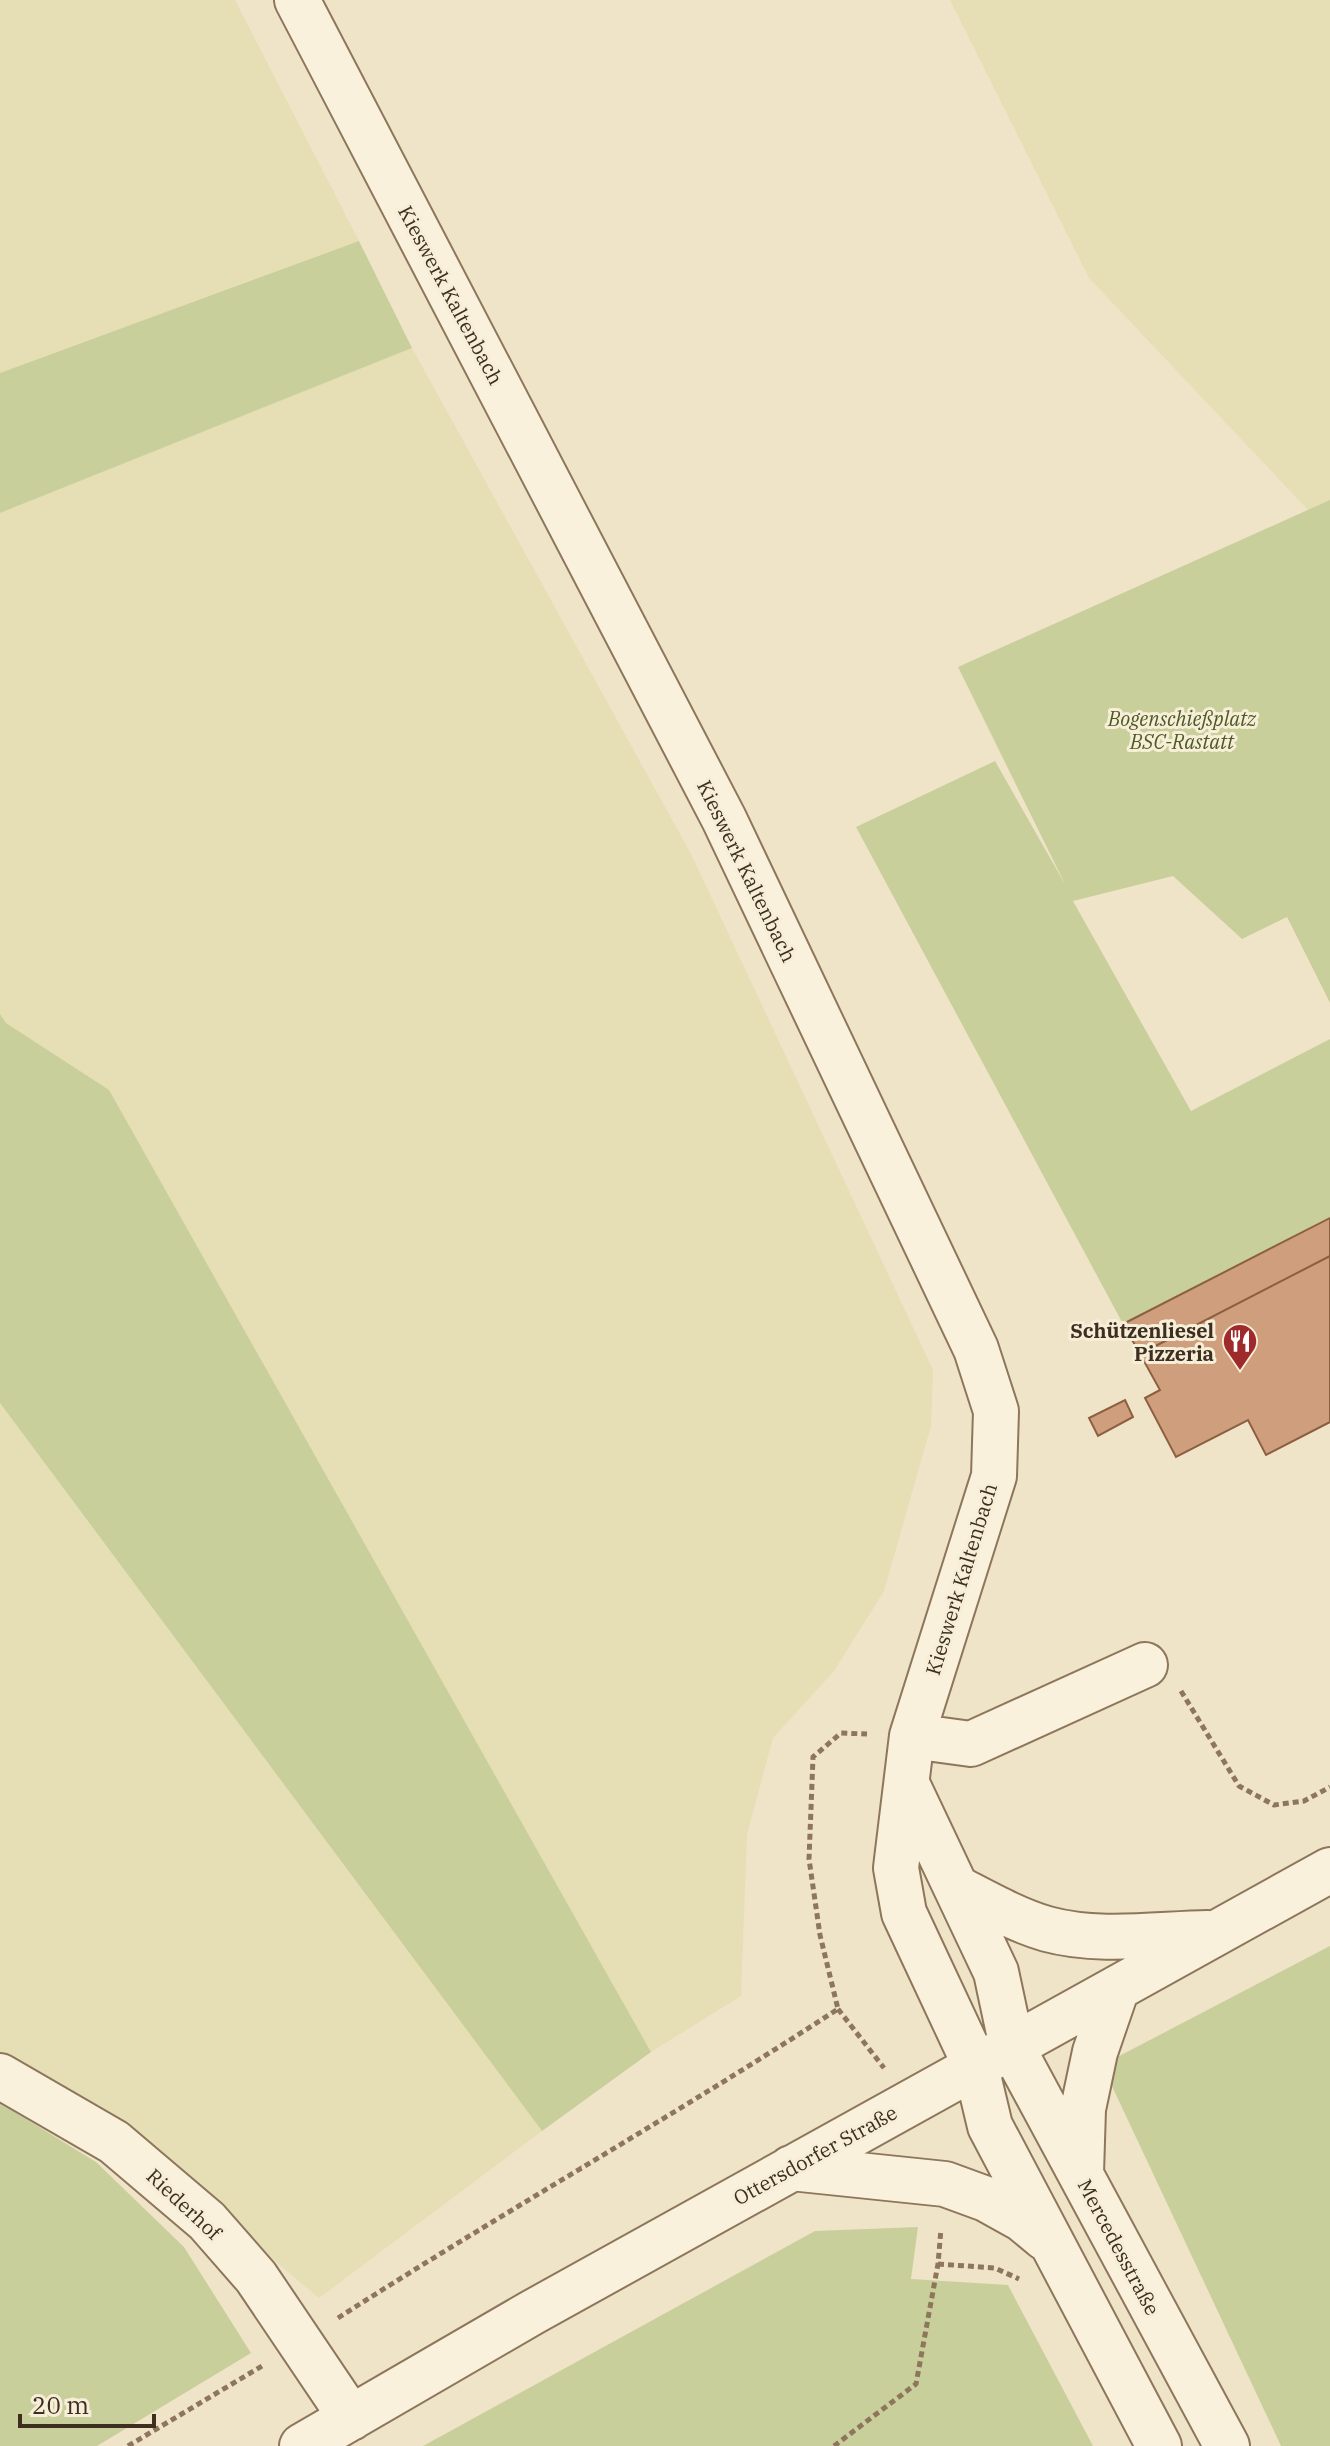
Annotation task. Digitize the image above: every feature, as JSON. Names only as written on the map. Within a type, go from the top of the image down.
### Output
[{"type":"street","name":"Kieswerk Kaltenbach","points":[[297,0],[724,819],[976,1349],[996,1411],[994,1476],[912,1736],[896,1868],[904,1913],[994,2057]]},
{"type":"street","points":[[912,1736],[971,1744],[1145,1665]]},
{"type":"street","points":[[907,1784],[996,1972],[990,2126],[1159,2446]]},
{"type":"street","name":"Ottersdorfer Straße","points":[[302,2446],[533,2312],[1330,1870]]},
{"type":"street","points":[[957,1888],[1005,1913],[1048,1929],[1089,1936],[1215,1932]]},
{"type":"street","points":[[1081,2176],[1083,2109],[1095,2052],[1117,1988]]},
{"type":"street","name":"Mercedesstraße","points":[[994,2057],[1081,2176],[1227,2446]]},
{"type":"street","name":"Riederhof","points":[[0,2076],[114,2142],[207,2221],[256,2277],[351,2418]]},
{"type":"street","points":[[791,2168],[945,2184],[986,2199],[1022,2219],[1051,2244]]},
{"type":"path","points":[[1145,1665],[1177,1683],[1239,1786],[1274,1805],[1304,1801],[1330,1787]]},
{"type":"path","points":[[911,2103],[838,2009],[820,1935],[809,1859],[813,1757],[841,1733],[912,1736]]},
{"type":"path","points":[[128,2446],[513,2208],[736,2075],[838,2009]]},
{"type":"path","points":[[834,2446],[916,2384],[938,2264],[945,2184]]},
{"type":"path","points":[[938,2264],[995,2268],[1030,2285]]},
{"type":"shaded area","points":[[0,0],[235,0],[359,241],[0,373]]},
{"type":"shaded area","points":[[950,0],[1330,0],[1330,500],[1308,510],[1089,278]]},
{"type":"shaded area","points":[[412,348],[692,856],[933,1370],[931,1426],[884,1591],[834,1671],[773,1738],[747,1834],[741,1996],[651,2052],[109,1091],[6,1023],[0,1014],[0,513]]},
{"type":"shaded area","points":[[0,1403],[542,2131],[319,2298],[102,2116],[0,2053]]},
{"type":"green space","points":[[359,241],[412,348],[0,513],[0,373]]},
{"type":"green space","name":"Bogenschießplatz BSC-Rastatt","points":[[1330,500],[1330,1003],[1287,917],[1242,939],[1173,876],[1073,901],[1191,1111],[1330,1039],[1330,1256],[1123,1324],[856,827],[995,761],[1065,884],[958,667]]},
{"type":"green space","points":[[0,1014],[6,1023],[109,1090],[651,2052],[542,2131],[0,1403]]},
{"type":"green space","points":[[1330,1946],[1330,2446],[1281,2446],[1102,2065]]},
{"type":"green space","points":[[0,2103],[96,2162],[184,2247],[251,2353],[97,2446],[0,2446]]},
{"type":"green space","points":[[918,2227],[911,2279],[1008,2285],[1093,2446],[423,2446],[815,2231]]},
{"type":"building","points":[[1330,1218],[1330,1256],[1140,1354],[1123,1324]]},
{"type":"building","name":"Schützenliesel Pizzeria","points":[[1330,1256],[1330,1422],[1266,1455],[1248,1420],[1176,1457],[1145,1398],[1160,1390],[1140,1354]]},
{"type":"building","points":[[1125,1400],[1133,1417],[1098,1436],[1089,1418]]},
{"type":"place","name":"Schützenliesel Pizzeria","points":[[1240,1372]]}]
